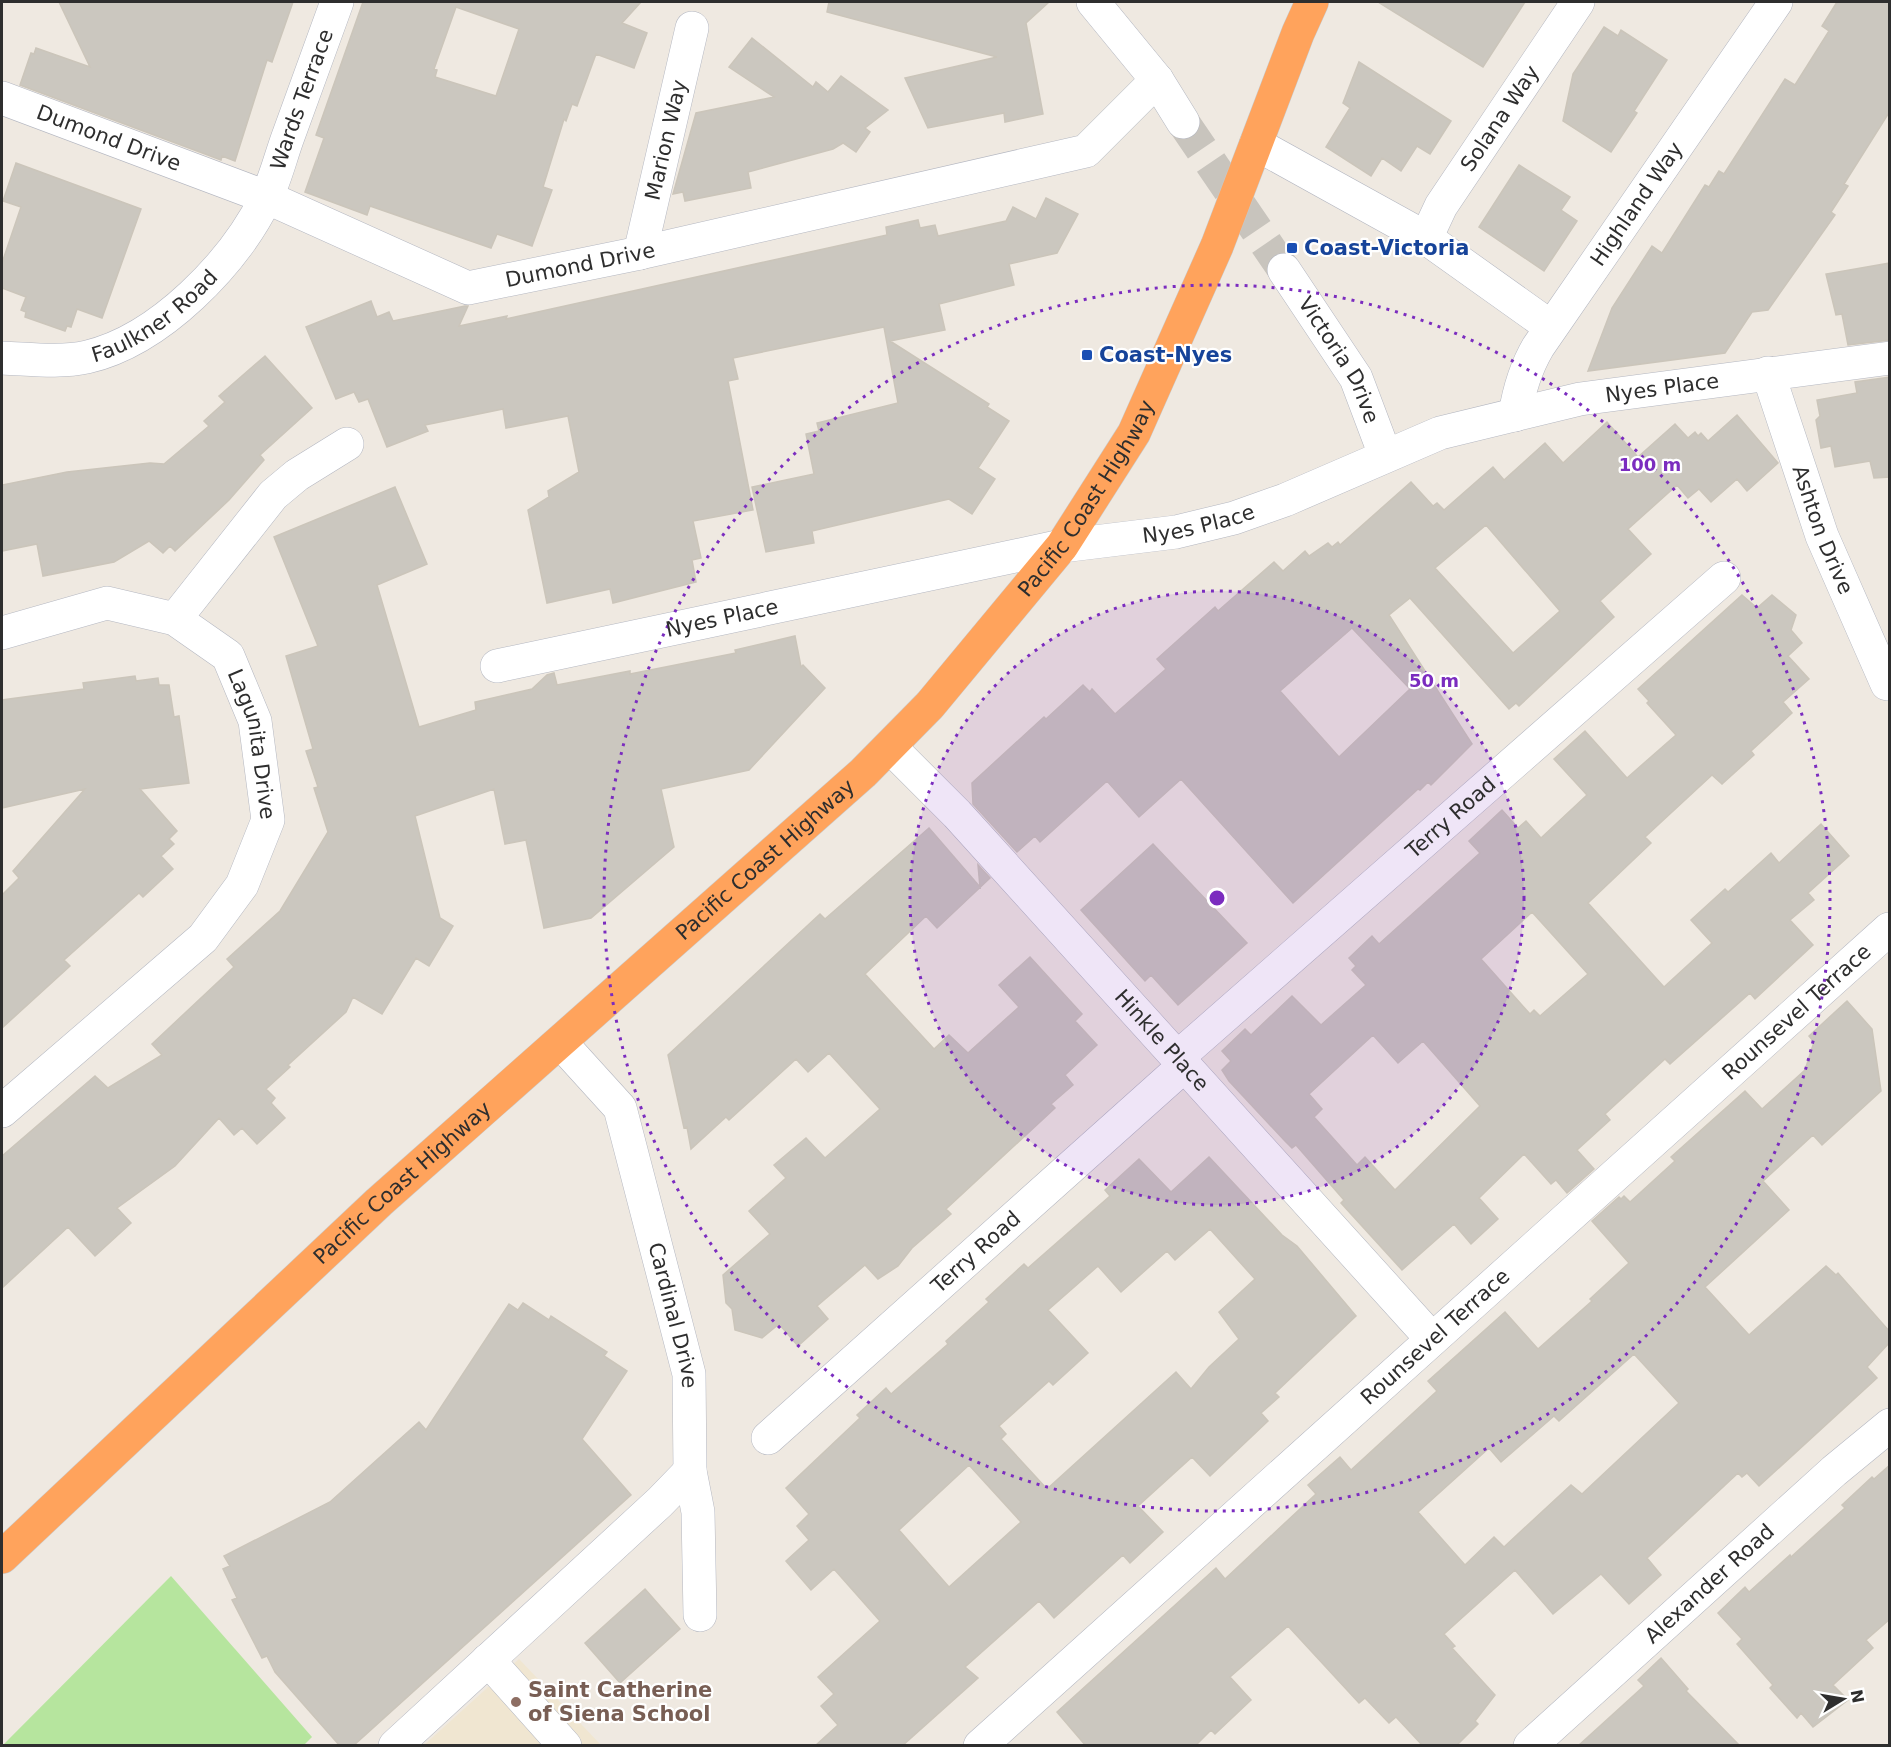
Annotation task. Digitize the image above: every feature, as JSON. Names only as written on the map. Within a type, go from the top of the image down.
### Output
[{"type":"highway","name":"Pacific Coast Highway","points":[[2,1557],[380,1202],[561,1043],[890,747],[930,705],[1062,546],[1134,433],[1177,341],[1312,2]]},
{"type":"street","name":"Wards Terrace","points":[[266,197],[337,2]]},
{"type":"street","points":[[1093,2],[1156,80],[1183,122]]},
{"type":"street","name":"Solana Way","points":[[1426,238],[1441,206],[1578,2]]},
{"type":"street","name":"Highland Way","points":[[1515,415],[1526,367],[1551,327],[1776,2]]},
{"type":"street","name":"Marion Way","points":[[640,253],[692,28]]},
{"type":"street","name":"Dumond Drive","points":[[2,98],[266,197],[468,288],[640,253],[1086,151],[1156,80]]},
{"type":"street","points":[[1256,144],[1426,238],[1551,327]]},
{"type":"street","name":"Faulkner Road","points":[[2,358],[54,360],[88,357],[119,345],[156,324],[190,297],[239,242],[266,197]]},
{"type":"street","name":"Victoria Drive","points":[[1284,270],[1356,378],[1385,455]]},
{"type":"street","name":"Nyes Place","points":[[497,666],[1062,546],[1176,532],[1234,518],[1285,500],[1440,433],[1580,399],[1890,358]]},
{"type":"street","name":"Ashton Drive","points":[[1768,373],[1822,536],[1887,684]]},
{"type":"street","points":[[176,619],[273,495],[297,475],[347,444]]},
{"type":"street","name":"Terry Road","points":[[768,1438],[1182,1061],[1724,578]]},
{"type":"street","name":"Lagunita Drive","points":[[2,633],[106,603],[176,619],[228,656],[255,721],[268,820],[242,885],[203,938],[2,1111]]},
{"type":"street","name":"Hinkle Place","points":[[890,747],[957,814],[1431,1338]]},
{"type":"street","name":"Rounsevel Terrace","points":[[980,1746],[1431,1338],[1889,930]]},
{"type":"street","name":"Cardinal Drive","points":[[561,1043],[620,1108],[689,1374],[690,1471],[698,1512],[700,1615]]},
{"type":"street","name":"Alexander Road","points":[[1530,1746],[1834,1471],[1890,1425]]},
{"type":"street","points":[[395,1746],[660,1502],[690,1471]]},
{"type":"street","points":[[488,1660],[565,1746]]},
{"type":"shaded area","name":"Saint Catherine of Siena School","points":[[519,1659],[601,1745],[423,1746]]},
{"type":"green space","points":[[171,1576],[312,1737],[303,1746],[3,1745]]},
{"type":"building","points":[[59,2],[293,2],[272,62],[267,60],[235,161],[222,156],[221,160],[20,85],[31,53],[34,54],[36,48],[90,67]]},
{"type":"building","points":[[363,2],[641,2],[622,23],[647,33],[634,68],[596,54],[577,106],[572,104],[566,121],[564,119],[543,187],[552,190],[532,246],[497,234],[491,248],[370,206],[367,215],[305,192],[324,138],[316,135]],"holes":[[[456,7],[519,29],[496,96],[435,77],[437,70],[434,69]]]},
{"type":"building","points":[[829,2],[1049,2],[1026,23],[1043,114],[1005,122],[1004,113],[928,128],[905,78],[997,57],[827,12]]},
{"type":"building","points":[[1378,2],[1525,2],[1483,67]]},
{"type":"building","points":[[1837,2],[1890,2],[1890,111],[1844,184],[1848,186],[1831,212],[1835,215],[1768,310],[1752,312],[1725,353],[1588,371],[1612,308],[1652,246],[1662,253],[1705,185],[1709,187],[1719,171],[1724,174],[1785,79],[1795,85],[1829,31],[1822,26]]},
{"type":"building","points":[[1604,27],[1618,36],[1621,30],[1667,60],[1634,111],[1637,113],[1611,152],[1563,121],[1573,74]]},
{"type":"building","points":[[752,38],[813,87],[816,82],[828,92],[841,76],[888,110],[865,128],[870,132],[856,152],[843,143],[833,149],[748,172],[751,188],[685,201],[683,192],[673,194],[696,113],[774,97],[729,67]]},
{"type":"building","points":[[1359,62],[1451,121],[1430,154],[1417,146],[1401,171],[1382,158],[1371,176],[1326,147],[1350,108],[1343,103]]},
{"type":"building","points":[[16,163],[141,209],[102,318],[77,309],[71,327],[67,326],[65,331],[25,317],[26,312],[21,310],[26,297],[2,288],[2,263],[21,207],[3,201]]},
{"type":"building","points":[[1519,165],[1570,197],[1561,210],[1577,221],[1544,271],[1479,227]]},
{"type":"building","points":[[1046,198],[1078,214],[1057,253],[1009,264],[1014,285],[939,304],[945,330],[890,341],[989,404],[987,407],[1009,421],[978,468],[995,479],[972,514],[949,499],[812,531],[814,543],[766,552],[752,487],[814,474],[806,434],[819,431],[817,423],[898,403],[884,327],[733,358],[738,379],[728,381],[753,510],[693,521],[701,558],[692,560],[696,582],[613,603],[610,589],[547,603],[528,510],[549,497],[548,491],[579,472],[568,416],[506,428],[503,409],[425,425],[428,431],[387,447],[368,399],[359,402],[354,392],[336,399],[306,327],[371,301],[377,317],[389,312],[393,321],[465,306],[468,306],[459,326],[507,316],[506,319],[887,235],[886,227],[918,220],[920,228],[935,225],[938,236],[1006,221],[1013,207],[1036,219]]},
{"type":"building","points":[[1890,263],[1890,340],[1848,345],[1842,314],[1836,315],[1826,274]]},
{"type":"building","points":[[265,356],[312,408],[260,455],[264,460],[229,500],[175,551],[170,546],[163,553],[149,541],[114,562],[43,576],[37,544],[2,551],[2,485],[67,472],[150,463],[164,464],[209,426],[204,421],[225,402],[219,396]]},
{"type":"building","points":[[1890,377],[1890,477],[1874,478],[1870,461],[1835,467],[1831,446],[1821,448],[1816,420],[1820,416],[1817,400],[1857,393],[1855,382]]},
{"type":"building","points":[[1737,415],[1778,463],[1747,491],[1737,479],[1711,502],[1699,489],[1688,498],[1677,485],[1628,529],[1651,554],[1600,601],[1614,617],[1519,706],[1516,703],[1509,709],[1410,598],[1389,615],[1472,744],[1431,785],[1428,782],[1420,790],[1418,789],[1293,903],[1181,779],[1139,817],[1107,781],[1040,842],[1035,836],[1017,852],[973,804],[972,783],[1044,717],[1046,719],[1083,685],[1090,692],[1092,689],[1115,714],[1166,669],[1157,659],[1215,607],[1218,611],[1274,562],[1283,571],[1305,551],[1309,556],[1328,543],[1332,547],[1338,542],[1340,545],[1411,482],[1433,506],[1437,503],[1444,510],[1493,467],[1504,480],[1545,443],[1563,463],[1607,422],[1638,457],[1675,424],[1688,438],[1695,432],[1698,436],[1701,433],[1708,441]],"holes":[[[1486,525],[1560,611],[1513,653],[1435,568]],[[1352,628],[1410,689],[1339,757],[1280,691]]]},
{"type":"building","points":[[395,487],[427,564],[377,585],[419,727],[476,710],[475,702],[532,689],[547,675],[554,673],[557,685],[630,671],[630,674],[736,653],[735,650],[795,636],[801,667],[803,665],[825,688],[749,770],[661,789],[674,847],[591,918],[544,928],[526,840],[505,844],[494,789],[415,816],[440,918],[453,926],[429,966],[416,958],[382,1014],[353,997],[346,1012],[288,1065],[290,1067],[266,1089],[275,1098],[271,1103],[285,1118],[257,1144],[242,1128],[234,1135],[219,1118],[175,1166],[117,1208],[131,1223],[95,1256],[68,1227],[2,1288],[2,1156],[95,1076],[108,1088],[162,1055],[152,1044],[234,967],[227,959],[280,911],[328,832],[314,788],[318,787],[306,751],[313,749],[286,656],[318,646],[274,537]]},
{"type":"building","points":[[1742,595],[1757,608],[1772,595],[1796,615],[1791,630],[1802,643],[1788,656],[1809,679],[1783,702],[1792,713],[1751,751],[1754,755],[1722,784],[1712,775],[1645,837],[1651,843],[1588,903],[1664,987],[1712,943],[1691,920],[1725,889],[1728,892],[1771,853],[1779,863],[1821,824],[1849,856],[1808,893],[1814,900],[1790,920],[1813,945],[1755,999],[1750,993],[1670,1064],[1665,1059],[1605,1114],[1610,1120],[1577,1150],[1594,1169],[1567,1193],[1556,1180],[1551,1184],[1524,1154],[1479,1198],[1498,1219],[1471,1244],[1454,1224],[1402,1270],[1341,1203],[1344,1200],[1296,1145],[1292,1148],[1229,1081],[1222,1070],[1231,1061],[1222,1051],[1245,1029],[1251,1035],[1292,996],[1321,1025],[1366,985],[1352,970],[1356,966],[1349,958],[1372,936],[1379,944],[1480,853],[1469,841],[1502,810],[1518,828],[1526,821],[1541,838],[1587,795],[1554,759],[1585,731],[1627,778],[1676,735],[1647,703],[1649,701],[1638,689]],"holes":[[[1532,912],[1588,974],[1540,1016],[1534,1010],[1530,1014],[1481,959]],[[1373,1035],[1398,1063],[1423,1041],[1480,1106],[1395,1190],[1365,1157],[1357,1165],[1314,1117],[1322,1109],[1309,1094]]]},
{"type":"building","points":[[135,676],[136,681],[158,678],[159,685],[169,685],[174,717],[179,716],[189,783],[140,789],[177,831],[169,839],[174,844],[161,856],[173,869],[143,897],[139,893],[64,960],[70,966],[2,1028],[2,895],[19,878],[13,871],[85,789],[2,808],[2,700],[84,689],[83,683]]},
{"type":"building","points":[[929,828],[980,887],[978,865],[990,878],[937,928],[926,916],[865,974],[934,1049],[949,1035],[968,1053],[1019,1007],[999,985],[1030,957],[1082,1014],[1075,1021],[1097,1045],[1065,1075],[1073,1085],[1051,1104],[1055,1108],[946,1209],[951,1214],[912,1248],[898,1266],[878,1279],[865,1265],[817,1306],[828,1319],[798,1346],[779,1324],[762,1338],[735,1330],[732,1309],[726,1303],[723,1275],[770,1234],[749,1211],[786,1178],[774,1165],[806,1138],[825,1158],[880,1109],[829,1053],[808,1072],[796,1059],[729,1120],[726,1117],[691,1149],[687,1127],[684,1128],[668,1055],[820,914],[825,919]]},
{"type":"building","points":[[1153,844],[1247,943],[1178,1005],[1151,975],[1145,981],[1081,910]]},
{"type":"building","points":[[1847,1001],[1872,1029],[1881,1091],[1822,1145],[1813,1135],[1763,1181],[1789,1210],[1705,1287],[1749,1335],[1826,1266],[1836,1275],[1838,1273],[1890,1332],[1890,1342],[1867,1367],[1877,1378],[1759,1486],[1747,1473],[1742,1477],[1738,1473],[1647,1558],[1661,1575],[1629,1604],[1601,1574],[1553,1614],[1515,1570],[1444,1634],[1455,1646],[1452,1648],[1495,1695],[1475,1721],[1478,1724],[1456,1746],[1423,1746],[1396,1717],[1389,1723],[1365,1698],[1359,1703],[1288,1626],[1230,1677],[1251,1700],[1215,1734],[1211,1730],[1195,1746],[1086,1746],[1057,1712],[1216,1568],[1225,1579],[1316,1494],[1308,1485],[1340,1457],[1351,1470],[1437,1391],[1428,1381],[1505,1312],[1538,1349],[1592,1301],[1590,1299],[1629,1263],[1592,1221],[1619,1197],[1621,1199],[1624,1196],[1630,1202],[1675,1161],[1671,1157],[1745,1091],[1762,1109],[1805,1070],[1814,1042],[1809,1036]],"holes":[[[1634,1354],[1679,1403],[1582,1494],[1571,1485],[1504,1547],[1494,1537],[1465,1565],[1418,1512],[1489,1448],[1501,1462],[1554,1416],[1559,1421]]]},
{"type":"building","points":[[1209,1157],[1282,1235],[1297,1246],[1356,1316],[1275,1393],[1279,1397],[1261,1413],[1268,1421],[1210,1476],[1192,1457],[1138,1506],[1163,1532],[1130,1563],[1123,1555],[1054,1618],[1039,1601],[965,1667],[978,1678],[902,1746],[815,1746],[838,1725],[821,1706],[834,1694],[818,1677],[880,1621],[834,1569],[811,1590],[786,1561],[809,1540],[797,1526],[809,1514],[786,1488],[860,1418],[857,1415],[886,1388],[891,1394],[948,1344],[946,1341],[989,1302],[986,1299],[1024,1264],[1028,1268],[1110,1196],[1105,1190],[1139,1159],[1171,1192]],"holes":[[[1210,1229],[1255,1279],[1219,1312],[1239,1339],[1209,1367],[1191,1389],[1176,1372],[1047,1489],[1001,1439],[1006,1434],[999,1426],[1049,1381],[1053,1385],[1088,1353],[1048,1310],[1098,1266],[1121,1292],[1167,1251],[1175,1260]],[[969,1465],[1021,1522],[949,1587],[899,1530]]]},
{"type":"building","points":[[523,1303],[549,1320],[551,1316],[607,1352],[604,1356],[627,1371],[582,1439],[631,1495],[353,1746],[340,1746],[275,1672],[267,1656],[262,1658],[232,1600],[237,1598],[223,1569],[230,1566],[224,1556],[330,1502],[419,1422],[426,1430],[509,1304],[518,1310]]},
{"type":"building","points":[[1890,1465],[1890,1619],[1866,1640],[1873,1648],[1833,1685],[1848,1700],[1813,1727],[1801,1713],[1797,1718],[1770,1688],[1773,1685],[1737,1644],[1742,1639],[1718,1613],[1745,1587],[1749,1592],[1790,1555],[1791,1557],[1845,1508],[1842,1505],[1872,1477],[1874,1479]]},
{"type":"building","points":[[645,1589],[680,1629],[620,1683],[585,1643]]},
{"type":"building","points":[[1661,1658],[1688,1689],[1686,1691],[1740,1746],[1578,1746],[1644,1686],[1638,1680]]},
{"type":"tunnel","points":[[1183,122],[1284,270]]},
{"type":"place","name":"Coast-Victoria","points":[[1292,248]]},
{"type":"place","name":"Coast-Nyes","points":[[1087,355]]},
{"type":"place","name":"Saint Catherine of Siena School","points":[[516,1702]]}]
